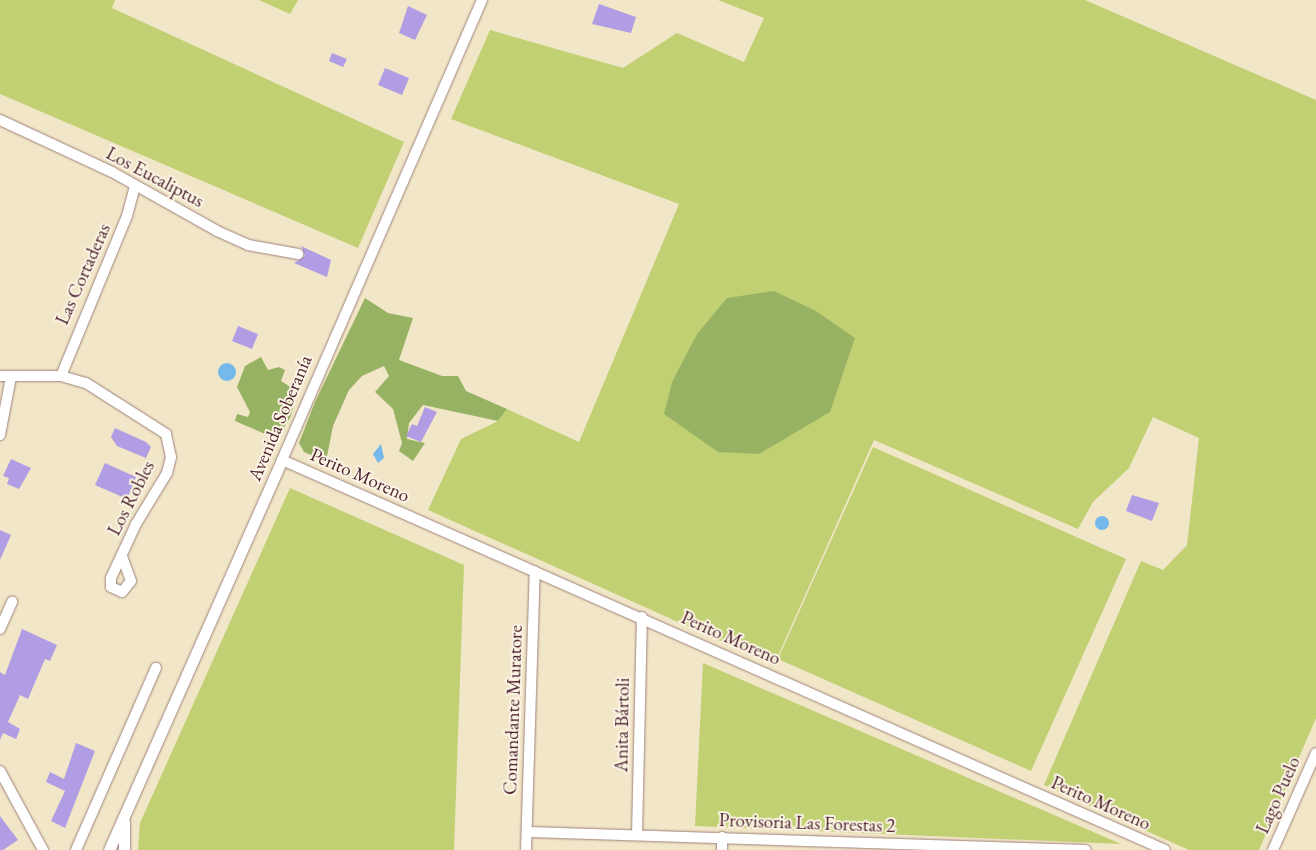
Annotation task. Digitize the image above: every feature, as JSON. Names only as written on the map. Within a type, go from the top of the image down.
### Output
[{"type":"street","name":"Avenida Soberanía","points":[[110,850],[482,0]]},
{"type":"street","name":"Los Eucaliptus","points":[[0,120],[32,132],[248,244],[298,254]]},
{"type":"street","name":"Las Cortaderas","points":[[61,376],[127,216],[134,186]]},
{"type":"street","points":[[0,376],[61,376]]},
{"type":"street","name":"Los Robles","points":[[61,376],[86,383],[161,428],[170,445],[167,472],[122,556]]},
{"type":"street","points":[[0,435],[11,377]]},
{"type":"street","name":"Perito Moreno","points":[[282,460],[642,617],[1165,850]]},
{"type":"street","name":"Comandante Muratore","points":[[526,850],[535,571]]},
{"type":"street","points":[[0,629],[12,602]]},
{"type":"street","name":"Anita Bártoli","points":[[637,835],[642,617]]},
{"type":"street","points":[[76,850],[156,668]]},
{"type":"street","name":"Lago Puelo","points":[[1273,850],[1316,753]]},
{"type":"street","points":[[0,771],[43,850]]},
{"type":"street","points":[[124,850],[125,815]]},
{"type":"street","name":"Provisoria Las Forestas 2","points":[[527,832],[722,837],[921,847],[1086,850]]},
{"type":"street","points":[[722,837],[722,850]]},
{"type":"green space","points":[[0,0],[115,0],[112,8],[404,142],[358,248],[0,94]]},
{"type":"green space","points":[[259,0],[298,0],[290,14]]},
{"type":"green space","points":[[718,0],[1085,0],[1316,100],[1316,718],[1259,850],[1189,850],[1044,785],[1141,561],[1163,570],[1187,545],[1199,438],[1153,417],[1129,468],[1093,502],[1078,529],[874,440],[774,665],[428,510],[461,439],[498,421],[507,409],[579,442],[679,204],[451,119],[490,30],[623,68],[677,33],[744,62],[764,18]]},
{"type":"green space","points":[[774,291],[816,311],[855,338],[830,412],[759,454],[718,452],[664,414],[672,382],[697,334],[727,298]]},
{"type":"green space","points":[[365,298],[388,313],[413,318],[399,360],[442,376],[458,376],[466,391],[507,409],[498,421],[423,405],[409,423],[407,439],[425,443],[413,461],[399,451],[402,443],[393,409],[375,392],[389,376],[384,366],[362,376],[349,390],[333,426],[327,456],[320,459],[304,452],[299,443],[315,402]]},
{"type":"green space","points":[[261,357],[268,370],[279,367],[285,370],[281,381],[297,391],[291,416],[277,439],[235,421],[237,414],[248,417],[250,412],[237,387],[245,366]]},
{"type":"green space","points":[[873,447],[1126,559],[1031,771],[778,659]]},
{"type":"green space","points":[[290,488],[464,565],[454,850],[138,850],[140,823]]},
{"type":"green space","points":[[703,663],[1121,844],[695,826]]},
{"type":"water","points":[[227,363],[233,366],[236,372],[233,378],[227,381],[221,378],[218,372],[221,366]]},
{"type":"water","points":[[381,444],[384,458],[378,463],[373,454]]},
{"type":"water","points":[[1099,516],[1105,516],[1109,523],[1105,530],[1099,530],[1095,526],[1095,520]]},
{"type":"building","points":[[599,4],[636,17],[631,33],[592,24]]},
{"type":"building","points":[[408,6],[427,15],[415,40],[399,33]]},
{"type":"building","points":[[332,53],[347,59],[343,67],[329,61]]},
{"type":"building","points":[[385,68],[409,78],[402,95],[378,85]]},
{"type":"building","points":[[301,246],[331,260],[327,277],[294,263],[305,256]]},
{"type":"building","points":[[238,326],[258,334],[252,349],[232,341]]},
{"type":"building","points":[[425,407],[437,412],[421,442],[406,436],[412,424],[417,426]]},
{"type":"building","points":[[115,428],[146,442],[151,447],[146,458],[117,446],[111,437]]},
{"type":"building","points":[[11,459],[31,468],[19,489],[7,484],[9,478],[3,476]]},
{"type":"building","points":[[105,463],[136,477],[127,499],[95,485]]},
{"type":"building","points":[[1132,495],[1159,503],[1152,521],[1126,511]]},
{"type":"building","points":[[0,530],[11,535],[0,560]]},
{"type":"building","points":[[22,629],[57,645],[50,661],[45,659],[28,699],[20,695],[8,722],[20,729],[16,739],[3,733],[0,740],[0,672],[5,675]]},
{"type":"building","points":[[76,743],[95,751],[65,828],[51,821],[65,791],[46,782],[50,772],[64,779]]},
{"type":"building","points":[[0,816],[18,840],[3,850],[0,850]]}]
